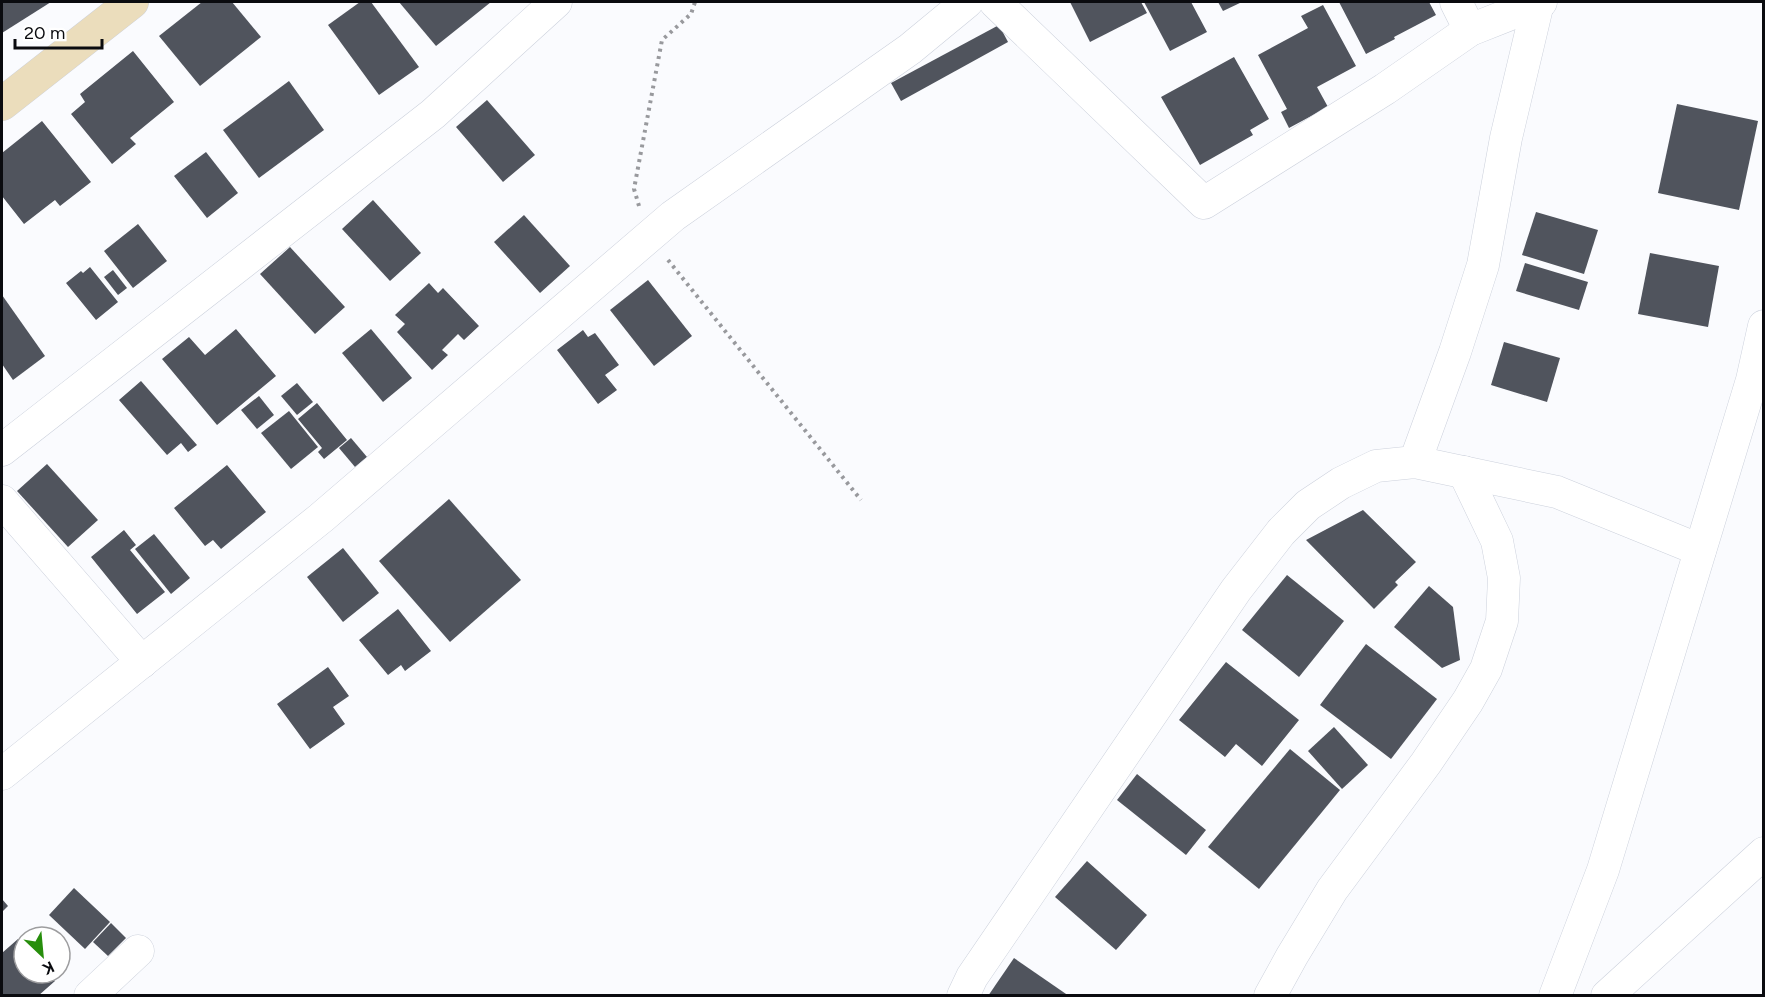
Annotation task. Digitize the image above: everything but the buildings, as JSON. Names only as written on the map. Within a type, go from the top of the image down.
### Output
[{"type":"street","points":[[2,104],[132,2]]},
{"type":"street","points":[[2,774],[321,518],[673,216],[910,49],[967,2]]},
{"type":"street","points":[[995,2],[1204,202],[1385,89],[1470,30],[1539,2]]},
{"type":"street","points":[[1456,2],[1470,30]]},
{"type":"street","points":[[1415,462],[1455,352],[1483,265],[1506,138],[1539,2]]},
{"type":"street","points":[[5,441],[433,114],[552,3]]},
{"type":"street","points":[[1555,996],[1603,870],[1752,380],[1764,326]]},
{"type":"street","points":[[963,996],[972,977],[1236,590],[1281,532],[1308,505],[1341,483],[1376,466],[1415,462],[1557,492],[1700,550]]},
{"type":"street","points":[[1270,996],[1332,890],[1426,764],[1468,701],[1486,669],[1502,621],[1504,578],[1497,541],[1464,472]]},
{"type":"street","points":[[2,501],[142,662]]},
{"type":"street","points":[[1607,996],[1764,853]]},
{"type":"street","points":[[90,996],[138,951]]},
{"type":"path","points":[[695,2],[692,14],[662,40],[634,189],[649,236],[861,500]]}]
